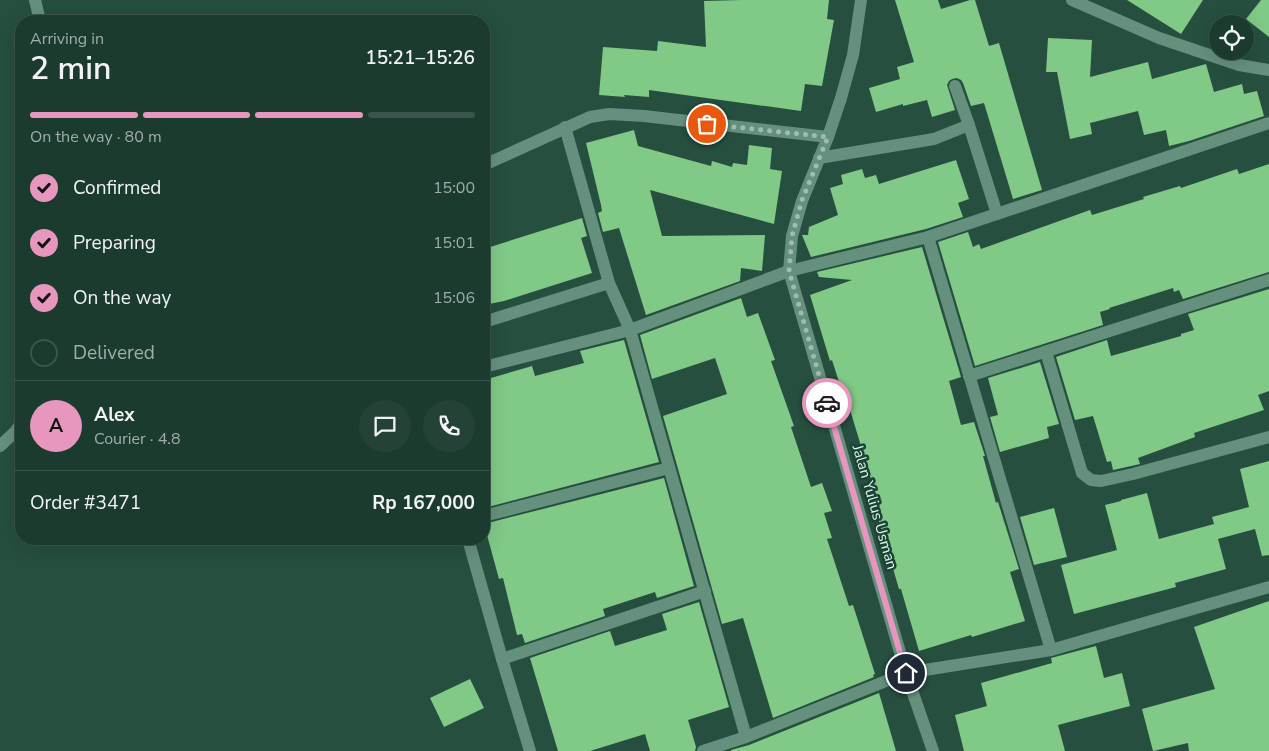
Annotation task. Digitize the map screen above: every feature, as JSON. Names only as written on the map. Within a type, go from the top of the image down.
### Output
[{"type":"street","points":[[35,0],[39,15]]},
{"type":"street","points":[[789,271],[792,236],[802,200],[828,137],[853,55],[861,0]]},
{"type":"street","points":[[1072,0],[1159,38],[1239,65],[1269,70]]},
{"type":"street","points":[[955,86],[997,214]]},
{"type":"street","points":[[490,161],[590,117],[609,114],[644,116],[828,137]]},
{"type":"street","points":[[490,365],[630,330],[789,271],[928,237],[1269,123]]},
{"type":"street","points":[[819,158],[934,139],[969,125]]},
{"type":"street","points":[[566,127],[609,283],[630,330],[746,737]]},
{"type":"street","points":[[928,237],[1050,650]]},
{"type":"street","name":"Jalan Yulius Usman","points":[[789,271],[906,673],[933,751]]},
{"type":"street","points":[[969,376],[1269,280]]},
{"type":"street","points":[[490,320],[609,283]]},
{"type":"street","points":[[1046,352],[1082,473],[1091,480],[1101,481],[1133,474],[1269,436]]},
{"type":"street","points":[[0,446],[15,432]]},
{"type":"street","points":[[490,514],[670,468]]},
{"type":"street","points":[[470,545],[530,751]]},
{"type":"street","points":[[703,751],[746,737],[906,673],[1050,650],[1269,587]]},
{"type":"street","points":[[502,660],[705,591]]},
{"type":"building","points":[[829,0],[827,19],[834,20],[822,86],[805,84],[801,111],[649,90],[649,97],[599,95],[603,47],[657,51],[658,41],[706,47],[704,1]]},
{"type":"building","points":[[895,0],[938,0],[941,9],[975,0],[989,46],[999,43],[1042,190],[1013,199],[984,103],[971,106],[963,83],[957,78],[949,81],[947,85],[955,110],[932,117],[927,100],[903,106],[903,104],[876,112],[869,88],[900,79],[897,67],[914,62]]},
{"type":"building","points":[[1127,0],[1203,0],[1181,34]]},
{"type":"building","points":[[1261,0],[1269,0],[1269,37],[1254,25],[1254,15],[1249,15]]},
{"type":"building","points":[[1048,38],[1092,40],[1090,77],[1148,62],[1152,79],[1206,64],[1214,92],[1242,84],[1244,94],[1257,91],[1264,116],[1169,146],[1166,130],[1144,135],[1138,111],[1090,123],[1092,134],[1070,139],[1057,72],[1046,72]]},
{"type":"building","points":[[634,130],[638,146],[711,166],[712,161],[732,167],[733,163],[747,165],[749,145],[772,148],[770,169],[782,171],[774,224],[650,190],[662,236],[765,235],[762,271],[741,268],[740,281],[646,315],[619,228],[603,232],[598,213],[602,211],[601,205],[586,143]]},
{"type":"building","points":[[956,160],[969,199],[958,203],[963,217],[926,229],[811,257],[802,235],[808,235],[809,227],[838,215],[830,188],[843,184],[841,175],[862,169],[865,178],[876,175],[879,184]]},
{"type":"building","points":[[1269,164],[1269,272],[1183,299],[1179,290],[1174,292],[1173,288],[1109,308],[1100,312],[1103,325],[975,366],[938,242],[968,232],[973,247],[979,244],[981,249],[1090,210],[1092,215],[1144,199],[1143,197],[1180,186],[1181,188],[1237,169],[1239,174]]},
{"type":"building","points":[[582,218],[587,236],[581,238],[592,273],[490,304],[490,247]]},
{"type":"building","points":[[922,247],[961,377],[949,381],[961,425],[974,422],[985,456],[983,456],[996,503],[998,502],[1019,569],[1010,572],[1025,621],[919,651],[869,487],[873,486],[848,403],[846,404],[832,360],[830,361],[810,295],[852,280],[819,277],[817,272]]},
{"type":"building","points":[[1269,289],[1269,391],[1258,395],[1264,410],[1194,433],[1195,437],[1138,458],[1140,464],[1113,470],[1111,461],[1107,462],[1093,416],[1075,420],[1056,357],[1107,340],[1111,356],[1181,336],[1181,334],[1194,330],[1188,314]]},
{"type":"building","points":[[741,298],[747,317],[758,313],[775,360],[771,361],[794,426],[791,427],[811,487],[822,483],[832,511],[824,513],[832,538],[827,539],[849,606],[853,605],[875,674],[873,675],[874,677],[773,718],[743,618],[722,624],[663,416],[727,394],[715,358],[652,379],[640,335]]},
{"type":"building","points":[[624,340],[659,462],[490,506],[490,378],[532,366],[535,376],[584,363],[580,351]]},
{"type":"building","points":[[1040,362],[1059,424],[1047,427],[1049,438],[1000,452],[990,417],[998,415],[988,378]]},
{"type":"building","points":[[1269,461],[1269,555],[1262,556],[1255,529],[1218,539],[1226,569],[1175,583],[1176,587],[1074,614],[1061,565],[1117,550],[1105,505],[1147,493],[1159,539],[1214,524],[1212,517],[1249,507],[1240,469]]},
{"type":"building","points":[[664,478],[694,586],[657,598],[655,592],[603,609],[605,616],[525,643],[522,634],[517,635],[503,578],[499,579],[490,545],[490,522]]},
{"type":"building","points":[[1054,508],[1067,557],[1034,565],[1020,517]]},
{"type":"building","points":[[1269,601],[1269,751],[1189,751],[1188,743],[1153,751],[1142,709],[1215,689],[1194,627]]},
{"type":"building","points":[[699,602],[729,707],[688,720],[696,747],[695,751],[650,751],[645,734],[590,751],[558,751],[530,658],[610,631],[615,646],[667,630],[662,614]]},
{"type":"building","points":[[1096,646],[1104,678],[1122,673],[1130,706],[1058,725],[1065,751],[964,751],[955,715],[987,706],[981,683],[1052,663],[1051,658]]},
{"type":"building","points":[[470,679],[484,708],[444,727],[430,698]]},
{"type":"building","points":[[879,693],[896,751],[731,751],[749,745]]},
{"type":"way so far","points":[[707,124],[828,137],[802,200],[792,236],[789,271],[827,403]]},
{"type":"route","points":[[827,403],[906,673]]}]
